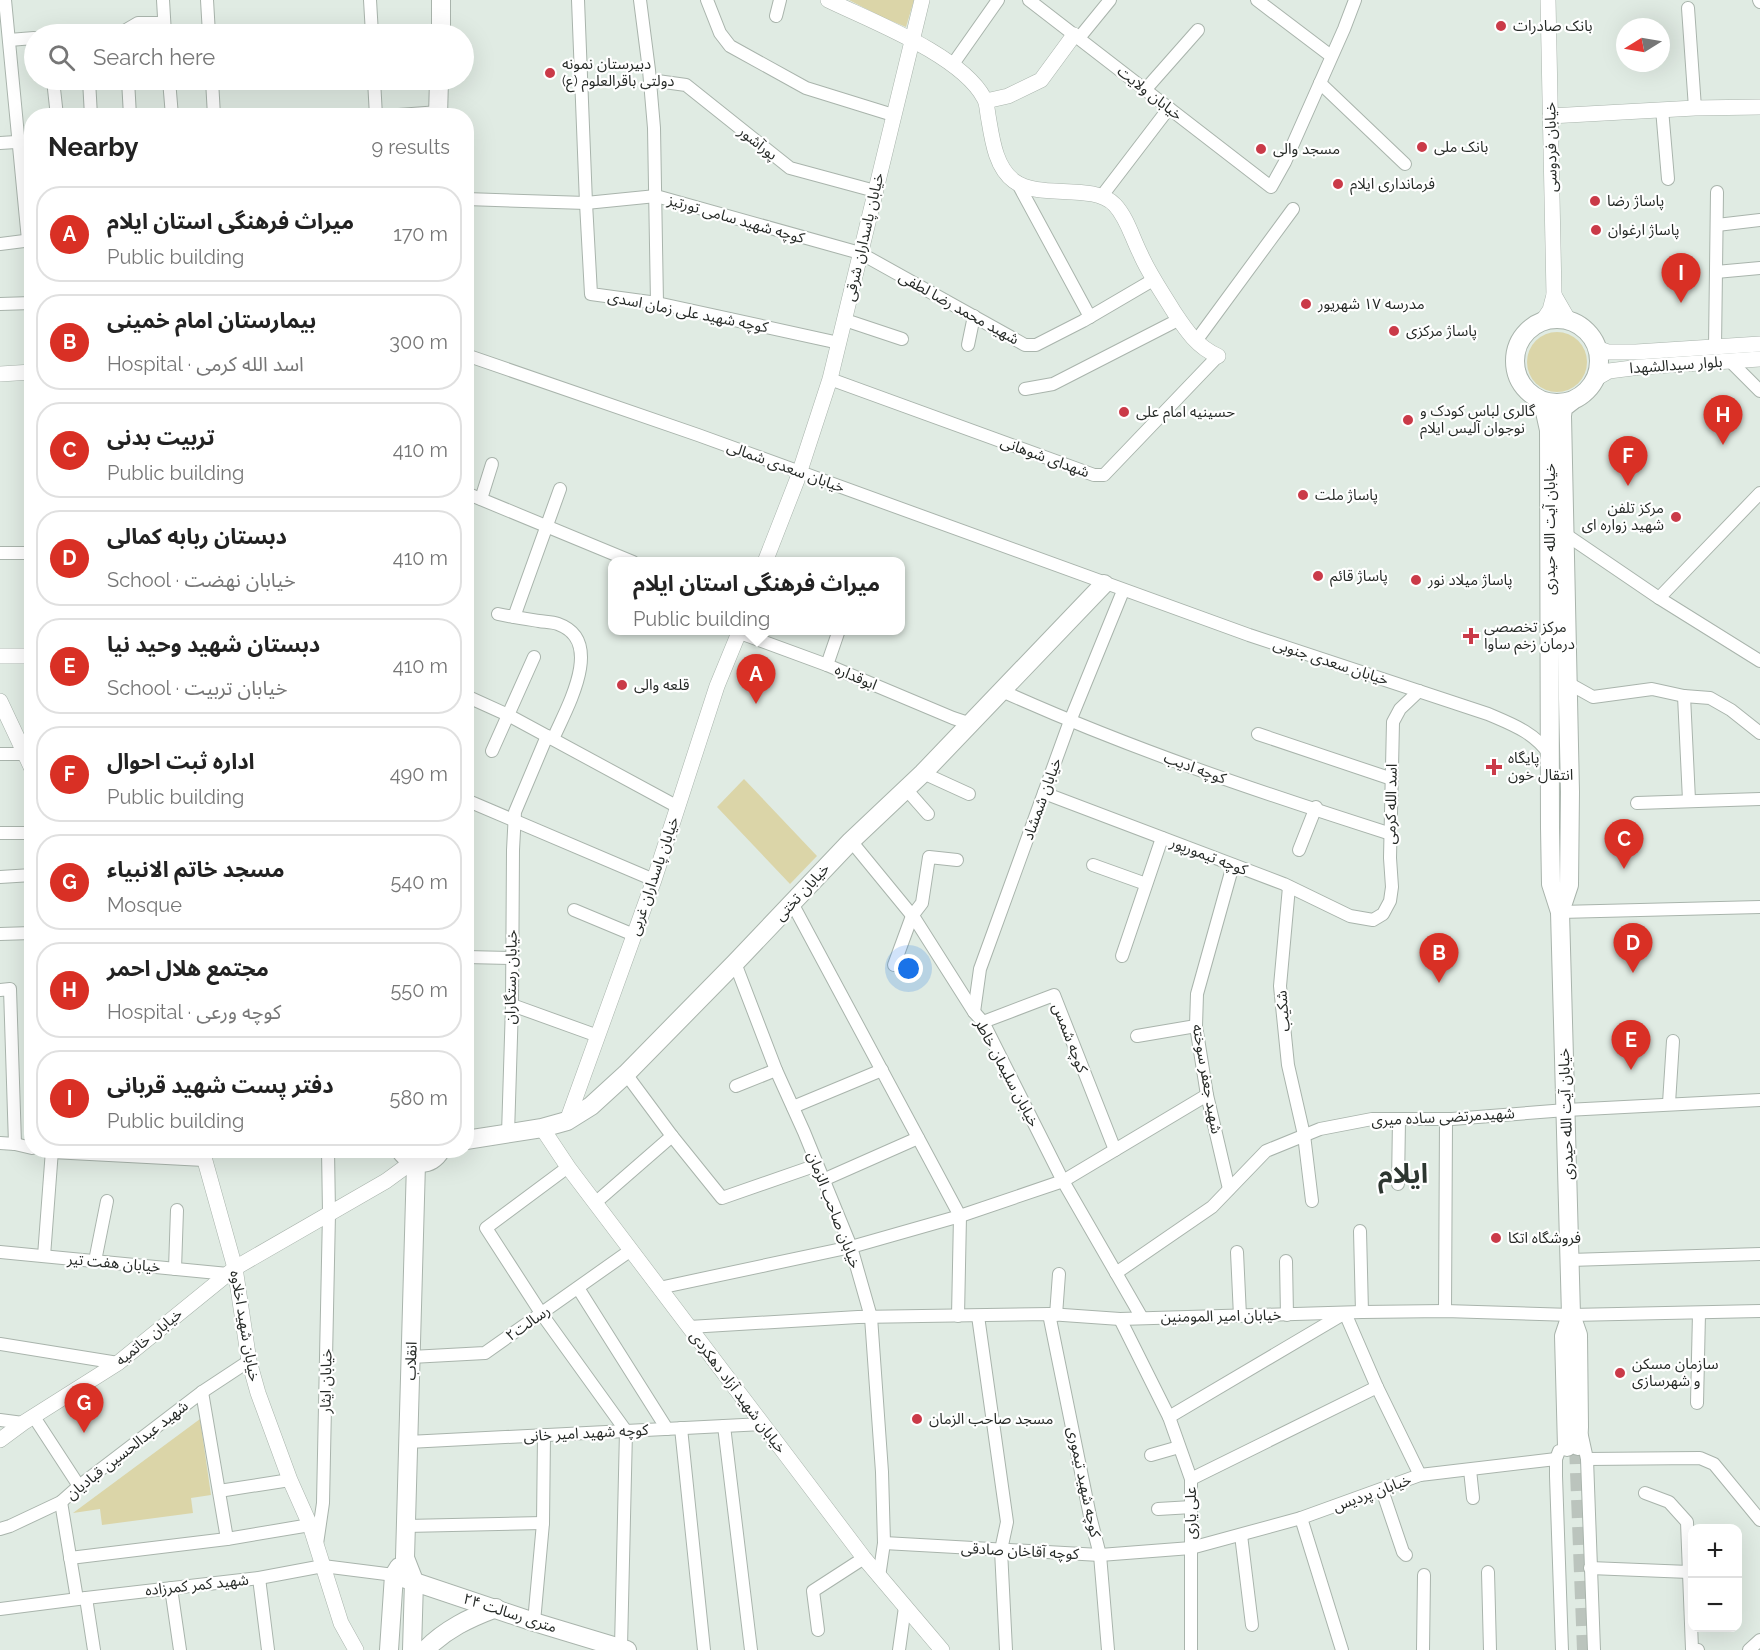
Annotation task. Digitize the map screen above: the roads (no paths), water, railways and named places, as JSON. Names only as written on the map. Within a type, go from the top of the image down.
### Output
[{"type":"main road","points":[[441,0],[441,24]]},
{"type":"main road","points":[[438,108],[439,90]]},
{"type":"main road","points":[[1556,319],[1569,321],[1581,327],[1591,336],[1597,348],[1599,358],[1595,379],[1582,396],[1560,404],[1548,403],[1536,398],[1526,390],[1518,379],[1515,353],[1520,340],[1529,329],[1542,322],[1556,319]]},
{"type":"main road","name":"خیابان آیت الله حیدری","points":[[1536,398],[1545,412],[1549,430],[1556,439],[1565,534],[1569,885],[1560,912]]},
{"type":"main road","name":"خیابان آیت الله حیدری","points":[[1572,401],[1563,408],[1556,439],[1549,754],[1551,884],[1560,912],[1571,1315],[1564,1336],[1573,1427],[1572,1453]]},
{"type":"main road","name":"خیابان تختی","points":[[474,1139],[542,1128],[567,1121],[591,1106],[626,1074],[735,963],[851,841],[923,773],[1104,584]]},
{"type":"main road","points":[[409,1159],[430,1162],[435,1158]]},
{"type":"main road","name":"انقلاب","points":[[409,1159],[411,1357],[405,1558],[414,1581]]},
{"type":"main road","points":[[389,1650],[394,1575],[405,1558]]},
{"type":"main road","name":"۲۴ متری رسالت","points":[[394,1575],[616,1648]]},
{"type":"main road","points":[[412,1650],[414,1581]]},
{"type":"main road","points":[[425,1650],[435,1640],[466,1619],[496,1608]]},
{"type":"street","points":[[4,0],[24,191]]},
{"type":"street","points":[[163,0],[165,24]]},
{"type":"street","points":[[207,0],[208,24]]},
{"type":"street","points":[[370,0],[371,24]]},
{"type":"street","points":[[578,0],[586,203]]},
{"type":"street","points":[[640,0],[654,128],[657,303]]},
{"type":"street","points":[[707,0],[720,33],[730,46],[806,88],[893,115]]},
{"type":"street","points":[[776,16],[780,0]]},
{"type":"street","points":[[828,0],[912,40],[953,64],[977,86],[986,101],[994,145],[1001,165],[1008,176],[1018,184],[1035,190],[1101,197],[1114,203],[1127,223],[1153,280],[1185,331],[1218,356]]},
{"type":"street","name":"خیابان پاسداران شرقی","points":[[800,472],[830,379],[922,0]]},
{"type":"street","points":[[953,64],[998,0]]},
{"type":"street","name":"خیابان ولایت","points":[[1029,0],[1271,187],[1285,162],[1320,83]]},
{"type":"street","points":[[986,101],[1008,96],[1041,80],[1110,0]]},
{"type":"street","points":[[1257,0],[1331,56]]},
{"type":"street","points":[[1355,0],[1320,83],[1405,164]]},
{"type":"street","name":"خیابان فردوسی","points":[[1542,322],[1550,310],[1554,295],[1548,0]]},
{"type":"street","points":[[1688,8],[1695,108]]},
{"type":"street","points":[[1145,90],[1198,30]]},
{"type":"street","points":[[9,40],[24,39]]},
{"type":"street","name":"پورآشور","points":[[650,80],[686,85],[790,168],[875,191]]},
{"type":"street","points":[[54,90],[56,108]]},
{"type":"street","points":[[90,90],[91,108]]},
{"type":"street","points":[[129,90],[130,108]]},
{"type":"street","points":[[170,90],[171,108]]},
{"type":"street","points":[[213,90],[214,108]]},
{"type":"street","points":[[375,90],[376,108]]},
{"type":"street","points":[[1550,116],[1662,109],[1760,107]]},
{"type":"street","points":[[1101,197],[1169,108]]},
{"type":"street","points":[[1662,109],[1668,179]]},
{"type":"street","points":[[0,143],[24,142]]},
{"type":"street","points":[[1018,184],[1090,317]]},
{"type":"street","points":[[1715,347],[1717,192]]},
{"type":"street","name":"کوچه شهید سامی تورتیز","points":[[474,199],[586,203],[656,196],[860,253]]},
{"type":"street","name":"کوچه شهید علی زمان اسدی","points":[[586,203],[591,294],[657,303],[839,343]]},
{"type":"street","points":[[1196,341],[1293,209]]},
{"type":"street","points":[[1717,225],[1760,220]]},
{"type":"street","points":[[0,244],[24,241]]},
{"type":"street","name":"شهید محمد رضا لطفی","points":[[860,253],[1025,345],[1036,345],[1153,280]]},
{"type":"street","points":[[1716,272],[1760,268]]},
{"type":"street","name":"خیابان فردوسی","points":[[1554,295],[1569,321]]},
{"type":"street","points":[[0,304],[24,303]]},
{"type":"street","points":[[968,345],[974,316]]},
{"type":"street","points":[[844,320],[902,339]]},
{"type":"street","points":[[1025,388],[1053,384],[1178,320]]},
{"type":"street","name":"بلوار سیدالشهدا","points":[[1597,348],[1608,352],[1636,352],[1760,344]]},
{"type":"street","name":"شهدای شوهانی","points":[[830,379],[1094,475],[1104,475],[1218,356]]},
{"type":"street","name":"خیابان سعدی شمالی","points":[[474,358],[800,472],[1104,584]]},
{"type":"street","name":"بلوار سیدالشهدا","points":[[1595,379],[1609,371],[1760,359]]},
{"type":"street","points":[[1730,361],[1760,391]]},
{"type":"street","points":[[0,374],[24,372]]},
{"type":"street","points":[[481,499],[492,464]]},
{"type":"street","points":[[767,557],[800,472]]},
{"type":"street","points":[[498,614],[514,617],[560,489]]},
{"type":"street","points":[[1659,598],[1760,493]]},
{"type":"street","points":[[474,496],[623,557]]},
{"type":"street","points":[[1565,534],[1659,598],[1760,661]]},
{"type":"street","points":[[0,553],[24,553]]},
{"type":"street","name":"خیابان سعدی جنوبی","points":[[1104,584],[1249,635],[1488,714],[1525,730],[1543,745],[1549,754]]},
{"type":"street","name":"خیابان شمشاد","points":[[974,1012],[980,969],[1070,721],[1123,591]]},
{"type":"street","name":"خیابان رستگاران","points":[[508,1134],[515,812],[571,697],[581,667],[582,650],[576,638],[558,624],[514,617]]},
{"type":"street","name":"خیابان پاسداران غربی","points":[[567,1121],[654,880],[717,686],[739,635]]},
{"type":"street","name":"ابوقداره","points":[[748,635],[827,665],[953,718],[971,723]]},
{"type":"street","points":[[827,665],[837,635]]},
{"type":"street","points":[[0,656],[24,656]]},
{"type":"street","points":[[492,751],[534,657]]},
{"type":"street","points":[[1568,684],[1593,697],[1652,689],[1684,696],[1710,698],[1731,710],[1760,733]]},
{"type":"street","name":"کوچه ادیب","points":[[1002,691],[1070,721],[1251,789],[1316,808],[1391,834]]},
{"type":"street","name":"اسد الله کرمی","points":[[1373,920],[1383,914],[1390,901],[1392,887],[1393,722],[1400,709],[1419,691]]},
{"type":"street","points":[[1684,696],[1689,800]]},
{"type":"street","points":[[474,700],[550,737],[678,807]]},
{"type":"street","points":[[0,701],[23,754],[0,754]]},
{"type":"street","points":[[1258,734],[1392,779]]},
{"type":"street","points":[[923,773],[969,794]]},
{"type":"street","points":[[906,789],[928,814]]},
{"type":"street","name":"کوچه تیمورپور","points":[[1044,793],[1289,886],[1350,916],[1373,920]]},
{"type":"street","points":[[1637,803],[1760,799]]},
{"type":"street","points":[[474,803],[654,880]]},
{"type":"street","points":[[1299,850],[1316,808]]},
{"type":"street","points":[[0,834],[24,833]]},
{"type":"street","points":[[1122,956],[1162,838]]},
{"type":"street","name":"خیابان سلیمان خاطر","points":[[851,841],[912,916],[974,1012],[983,1022],[1064,1180],[1142,1318]]},
{"type":"street","points":[[894,965],[912,916],[922,903],[929,857],[957,860]]},
{"type":"street","points":[[1093,865],[1146,884]]},
{"type":"street","name":"شهید جعفر سوخته","points":[[1229,1189],[1207,1095],[1196,1026],[1197,994],[1233,865]]},
{"type":"street","points":[[0,877],[24,876]]},
{"type":"street","name":"شکیب","points":[[1289,886],[1280,986],[1288,1065],[1304,1135],[1312,1201]]},
{"type":"street","points":[[792,903],[960,1215],[958,1316]]},
{"type":"street","points":[[1560,912],[1760,907]]},
{"type":"street","points":[[574,910],[634,935]]},
{"type":"street","points":[[0,934],[24,933]]},
{"type":"street","points":[[474,957],[512,958]]},
{"type":"street","name":"خیابان صاحب الزمان","points":[[735,963],[776,1070],[851,1247],[871,1317],[882,1472],[884,1543],[879,1577]]},
{"type":"street","points":[[5,990],[15,1144]]},
{"type":"street","name":"کوچه شمس","points":[[983,1022],[1054,995],[1114,1150]]},
{"type":"street","points":[[512,1005],[598,1036]]},
{"type":"street","points":[[1137,1036],[1196,1026]]},
{"type":"street","points":[[1669,1104],[1673,1041]]},
{"type":"street","points":[[736,1086],[776,1070]]},
{"type":"street","points":[[793,1107],[882,1070]]},
{"type":"street","points":[[626,1074],[722,1198],[817,1165]]},
{"type":"street","points":[[659,1288],[851,1247],[960,1215],[1064,1180],[1207,1095]]},
{"type":"street","name":"شهیدمرتضی ساده میری","points":[[1116,1273],[1212,1207],[1242,1173],[1266,1151],[1320,1129],[1371,1119],[1446,1120],[1566,1110],[1760,1100]]},
{"type":"street","points":[[1398,1184],[1399,1120]]},
{"type":"street","points":[[1445,1311],[1446,1120]]},
{"type":"street","name":"خیابان شهید آزاد دهکردی","points":[[542,1128],[568,1167],[864,1558],[942,1650]]},
{"type":"street","points":[[595,1203],[672,1136]]},
{"type":"street","points":[[823,1180],[918,1138]]},
{"type":"street","points":[[0,1143],[24,1146]]},
{"type":"street","points":[[44,1256],[49,1158]]},
{"type":"street","name":"خیابان شهید اخلاوه","points":[[204,1158],[232,1271],[249,1361],[258,1393],[290,1480],[310,1525],[341,1623],[356,1650]]},
{"type":"street","name":"خیابان ایثار","points":[[317,1548],[323,1503],[328,1158]]},
{"type":"street","points":[[232,1271],[386,1181],[409,1159]]},
{"type":"street","points":[[568,1167],[486,1228],[541,1313],[626,1431],[616,1648]]},
{"type":"street","points":[[95,1261],[107,1201]]},
{"type":"street","points":[[175,1269],[177,1210]]},
{"type":"street","points":[[1360,1231],[1362,1312]]},
{"type":"street","name":"رسالت۲","points":[[411,1357],[485,1353],[631,1250]]},
{"type":"street","name":"خیابان هفت تیر","points":[[0,1252],[175,1269],[232,1271]]},
{"type":"street","points":[[1237,1252],[1240,1316]]},
{"type":"street","points":[[1570,1260],[1760,1254]]},
{"type":"street","points":[[1286,1261],[1287,1315]]},
{"type":"street","name":"خیابان خاتمیه","points":[[0,1440],[118,1363],[232,1271]]},
{"type":"street","name":"کوچه شهید تیموری","points":[[1059,1274],[1053,1315],[1090,1516],[1100,1556],[1108,1650]]},
{"type":"street","points":[[578,1288],[667,1429]]},
{"type":"street","name":"خیابان امیر المومنین","points":[[688,1326],[871,1317],[1053,1315],[1142,1318],[1445,1311],[1571,1315],[1760,1311]]},
{"type":"street","points":[[1169,1417],[1346,1313],[1377,1387],[1420,1475]]},
{"type":"street","points":[[1697,1403],[1699,1313]]},
{"type":"street","points":[[978,1316],[1007,1522],[1001,1550],[1006,1650]]},
{"type":"street","name":"علی یاری","points":[[1120,1318],[1169,1417],[1191,1479],[1191,1650]]},
{"type":"street","points":[[0,1344],[118,1363]]},
{"type":"street","name":"شهید عبدالحسین قبادیان","points":[[5,1528],[61,1502],[202,1392],[249,1361]]},
{"type":"street","points":[[1191,1479],[1377,1387]]},
{"type":"street","points":[[202,1392],[227,1539]]},
{"type":"street","points":[[0,1420],[29,1420],[79,1486]]},
{"type":"street","name":"کوچه شهید امیر خانی","points":[[408,1442],[763,1424]]},
{"type":"street","points":[[724,1426],[751,1650]]},
{"type":"street","points":[[681,1428],[704,1650]]},
{"type":"street","points":[[534,1622],[543,1523],[544,1435]]},
{"type":"street","points":[[1151,1455],[1179,1447]]},
{"type":"street","points":[[1572,1453],[1590,1568],[1594,1650]]},
{"type":"street","points":[[1562,1650],[1572,1453]]},
{"type":"street","name":"خیابان پردیس","points":[[1191,1548],[1301,1518],[1420,1475],[1470,1470],[1572,1453],[1700,1458],[1714,1464],[1760,1520]]},
{"type":"street","points":[[1470,1470],[1473,1498]]},
{"type":"street","points":[[219,1491],[290,1480]]},
{"type":"street","points":[[1382,1490],[1402,1552],[1406,1555]]},
{"type":"street","points":[[1645,1493],[1669,1502],[1687,1522],[1688,1547]]},
{"type":"street","points":[[61,1502],[70,1558],[94,1650]]},
{"type":"street","points":[[1158,1509],[1192,1507]]},
{"type":"street","points":[[0,1515],[5,1528]]},
{"type":"street","points":[[1301,1518],[1342,1650]]},
{"type":"street","points":[[406,1526],[543,1523]]},
{"type":"street","points":[[70,1558],[227,1539],[310,1525]]},
{"type":"street","points":[[1241,1535],[1252,1625]]},
{"type":"street","name":"کوچه آقاخان صادقی","points":[[884,1543],[1100,1556],[1191,1548]]},
{"type":"street","points":[[818,1630],[813,1591],[864,1558]]},
{"type":"street","name":"شهید کمر کمرزاده","points":[[0,1610],[82,1598],[259,1578],[323,1566],[394,1575]]},
{"type":"street","points":[[1590,1568],[1688,1572]]},
{"type":"street","points":[[1488,1572],[1490,1650]]},
{"type":"street","points":[[1423,1650],[1424,1575]]},
{"type":"street","points":[[259,1578],[268,1650]]},
{"type":"street","points":[[1689,1578],[1692,1649],[1698,1650]]},
{"type":"street","points":[[171,1588],[180,1650]]},
{"type":"street","points":[[899,1650],[905,1607]]},
{"type":"street","points":[[1749,1650],[1760,1640]]},
{"type":"tunnel","points":[[1578,1446],[1586,1650]]},
{"type":"place","name":"بانک صادرات","points":[[1501,26]]},
{"type":"place","name":"دبیرستان نمونه دولتی باقرالعلوم (ع)","points":[[550,73]]},
{"type":"place","name":"بانک ملی","points":[[1422,147]]},
{"type":"place","name":"مسجد والی","points":[[1261,149]]},
{"type":"place","name":"فرمانداری ایلام","points":[[1338,184]]},
{"type":"place","name":"پاساژ رضا","points":[[1595,201]]},
{"type":"place","name":"پاساژ ارغوان","points":[[1596,230]]},
{"type":"place","name":"دفتر پست شهید قربانی","points":[[1681,303]]},
{"type":"place","name":"مدرسه ۱۷ شهریور","points":[[1306,304]]},
{"type":"place","name":"پاساژ مرکزی","points":[[1394,331]]},
{"type":"place","name":"حسینیه امام علی","points":[[1124,412]]},
{"type":"place","name":"گالری لباس کودک و نوجوان آلیس ایلام","points":[[1408,420]]},
{"type":"place","name":"مجتمع هلال احمر","points":[[1723,445]]},
{"type":"place","name":"اداره ثبت احوال","points":[[1628,486]]},
{"type":"place","name":"پاساژ ملت","points":[[1303,495]]},
{"type":"place","name":"مرکز تلفن شهید زواره ای","points":[[1676,517]]},
{"type":"place","name":"پاساژ قائم","points":[[1318,576]]},
{"type":"place","name":"پاساژ میلاد نور","points":[[1416,580]]},
{"type":"place","name":"مرکز تخصصی درمان زخم ساوا","points":[[1471,636]]},
{"type":"place","name":"قلعه والی","points":[[622,685]]},
{"type":"place","name":"میراث فرهنگی استان ایلام","points":[[756,704]]},
{"type":"place","name":"پایگاه انتقال خون","points":[[1494,767]]},
{"type":"place","name":"تربیت بدنی","points":[[1624,869]]},
{"type":"place","name":"دبستان ربابه کمالی","points":[[1633,973]]},
{"type":"place","name":"بیمارستان امام خمینی","points":[[1439,983]]},
{"type":"place","name":"دبستان شهید وحید نیا","points":[[1631,1070]]},
{"type":"place","name":"فروشگاه اتکا","points":[[1496,1238]]},
{"type":"place","name":"سازمان مسکن و شهرسازی","points":[[1620,1373]]},
{"type":"place","name":"مسجد صاحب الزمان","points":[[917,1419]]},
{"type":"place","name":"مسجد خاتم الانبیاء","points":[[84,1433]]},
{"type":"district","name":"ایلام","points":[[1403,1173]]}]
